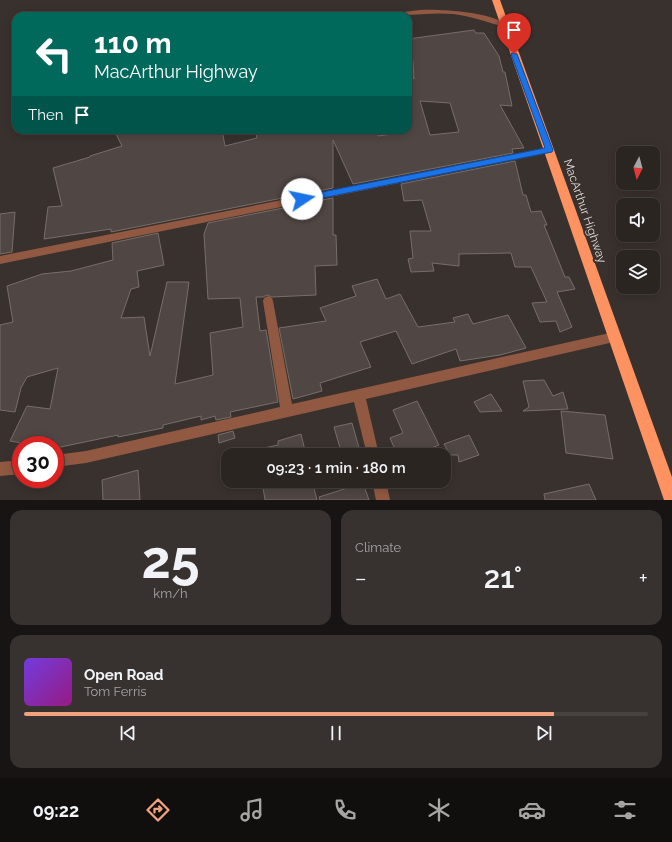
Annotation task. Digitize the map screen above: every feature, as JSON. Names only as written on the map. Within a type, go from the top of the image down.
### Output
[{"type":"highway","name":"MacArthur Highway","points":[[496,0],[672,500]]},
{"type":"street","points":[[412,13],[455,12],[504,25]]},
{"type":"street","points":[[0,260],[549,150]]},
{"type":"street","points":[[268,301],[287,411]]},
{"type":"street","points":[[64,460],[86,457],[614,337]]},
{"type":"street","points":[[359,395],[371,448]]},
{"type":"street","points":[[0,469],[12,468]]},
{"type":"street","points":[[380,488],[383,500]]},
{"type":"building","points":[[474,30],[476,33],[484,33],[499,56],[503,72],[505,72],[512,106],[500,105],[524,148],[512,149],[513,153],[353,184],[333,140],[333,188],[111,232],[111,229],[44,239],[48,207],[62,206],[53,168],[122,146],[116,134],[223,134],[225,146],[257,138],[256,134],[378,134],[378,136],[412,134],[412,73],[414,79],[412,38]],"holes":[[[420,101],[450,103],[459,132],[430,135]]]},
{"type":"building","points":[[515,161],[523,195],[526,195],[531,212],[541,211],[547,225],[544,225],[565,277],[569,277],[575,289],[557,292],[572,327],[560,332],[556,321],[540,322],[532,303],[547,302],[531,267],[515,267],[511,253],[459,254],[459,266],[432,263],[434,271],[411,272],[408,259],[413,258],[410,231],[431,231],[422,200],[404,201],[401,184]]},
{"type":"building","points":[[333,198],[333,235],[336,235],[337,265],[315,266],[316,295],[272,297],[267,295],[263,297],[256,297],[260,331],[266,330],[278,402],[230,412],[231,417],[216,420],[215,416],[201,420],[201,416],[163,425],[163,428],[118,437],[118,435],[64,446],[64,436],[12,436],[27,406],[50,409],[58,368],[27,377],[21,388],[15,412],[0,410],[0,325],[13,322],[7,286],[42,274],[71,271],[113,260],[112,243],[158,233],[164,265],[137,271],[139,287],[131,289],[121,318],[144,317],[150,356],[167,282],[189,282],[175,384],[213,375],[210,333],[243,327],[240,298],[208,299],[204,234],[208,223]]},
{"type":"building","points":[[15,212],[12,252],[0,254],[0,214]]},
{"type":"building","points":[[377,279],[386,299],[400,294],[418,327],[455,322],[453,318],[468,314],[473,324],[508,315],[526,348],[500,355],[460,361],[456,349],[412,364],[396,331],[360,342],[371,367],[320,383],[322,391],[293,399],[279,328],[326,321],[320,308],[356,296],[352,286]]},
{"type":"building","points":[[544,380],[553,396],[563,392],[568,409],[523,411],[529,407],[523,381]]},
{"type":"building","points":[[491,394],[502,411],[480,412],[474,402]]},
{"type":"building","points":[[417,401],[439,445],[432,448],[394,448],[390,438],[403,433],[393,410]]},
{"type":"building","points":[[561,411],[605,415],[613,459],[566,453]]},
{"type":"building","points":[[352,423],[359,448],[340,448],[334,427]]},
{"type":"building","points":[[233,431],[235,438],[219,443],[218,435]]},
{"type":"building","points":[[301,434],[304,448],[264,448],[278,445],[278,441]]},
{"type":"building","points":[[469,435],[479,455],[459,462],[458,455],[451,455],[451,448],[446,448],[444,444]]},
{"type":"building","points":[[138,470],[140,500],[103,500],[102,480]]},
{"type":"building","points":[[589,484],[596,500],[545,500],[544,494]]},
{"type":"building","points":[[263,488],[314,488],[317,500],[265,500]]},
{"type":"building","points":[[347,488],[365,488],[369,500],[320,500],[319,497]]},
{"type":"route","points":[[302,199],[549,150],[514,54]]}]
